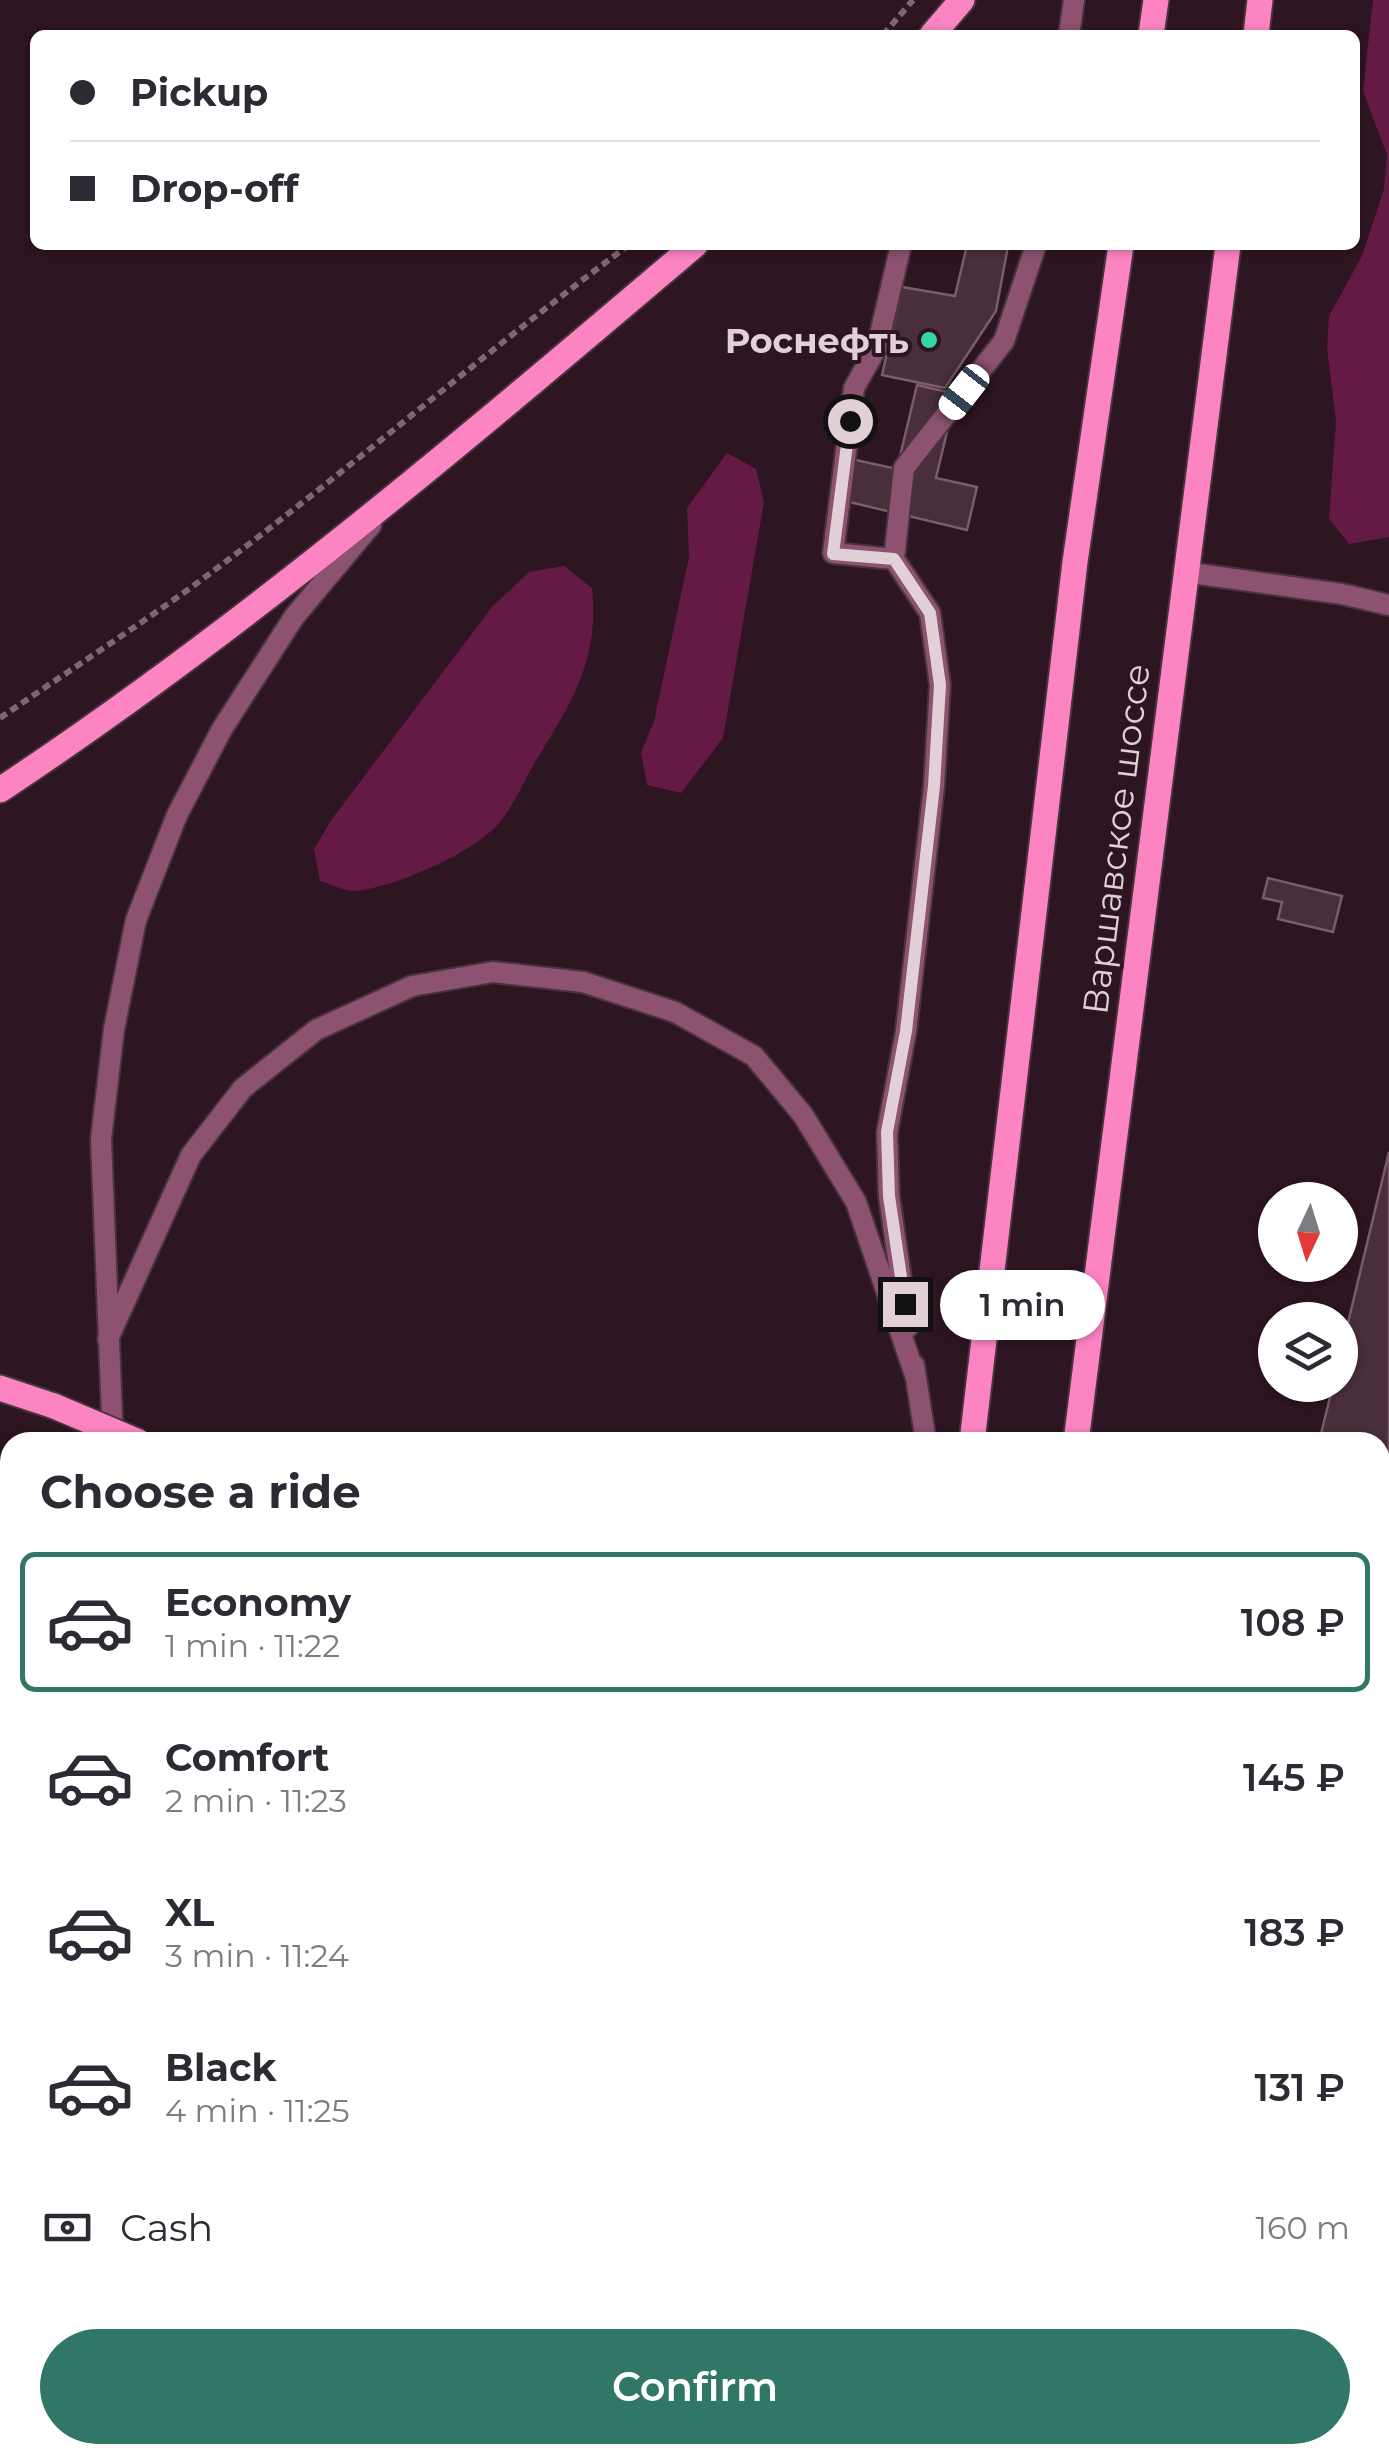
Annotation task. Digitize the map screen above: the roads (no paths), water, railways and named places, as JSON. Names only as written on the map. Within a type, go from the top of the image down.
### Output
[{"type":"main road","points":[[936,30],[962,0]]},
{"type":"main road","points":[[1152,30],[1156,0]]},
{"type":"main road","points":[[1257,30],[1260,0]]},
{"type":"main road","points":[[0,790],[66,746],[387,506],[690,250]]},
{"type":"main road","name":"Варшавское шоссе","points":[[973,1432],[1075,562],[1119,250]]},
{"type":"main road","name":"Варшавское шоссе","points":[[1077,1432],[1227,250]]},
{"type":"main road","points":[[0,1388],[115,1432]]},
{"type":"street","points":[[1071,30],[1074,0]]},
{"type":"street","points":[[894,559],[833,554],[854,388],[877,347],[901,250]]},
{"type":"street","points":[[925,1432],[889,1196],[887,1132],[906,1031],[934,786],[940,685],[930,613],[894,559],[904,468],[1004,341],[1034,250]]},
{"type":"street","points":[[113,1432],[101,1139],[114,1029],[136,920],[177,815],[222,729],[294,616],[387,506]]},
{"type":"street","points":[[1184,572],[1342,594],[1389,605]]},
{"type":"street","points":[[108,1339],[191,1155],[243,1088],[316,1030],[348,1015],[412,986],[493,972],[583,982],[675,1012],[754,1056],[802,1115],[856,1202],[916,1375]]},
{"type":"place","name":"Роснефть","points":[[929,340]]}]
